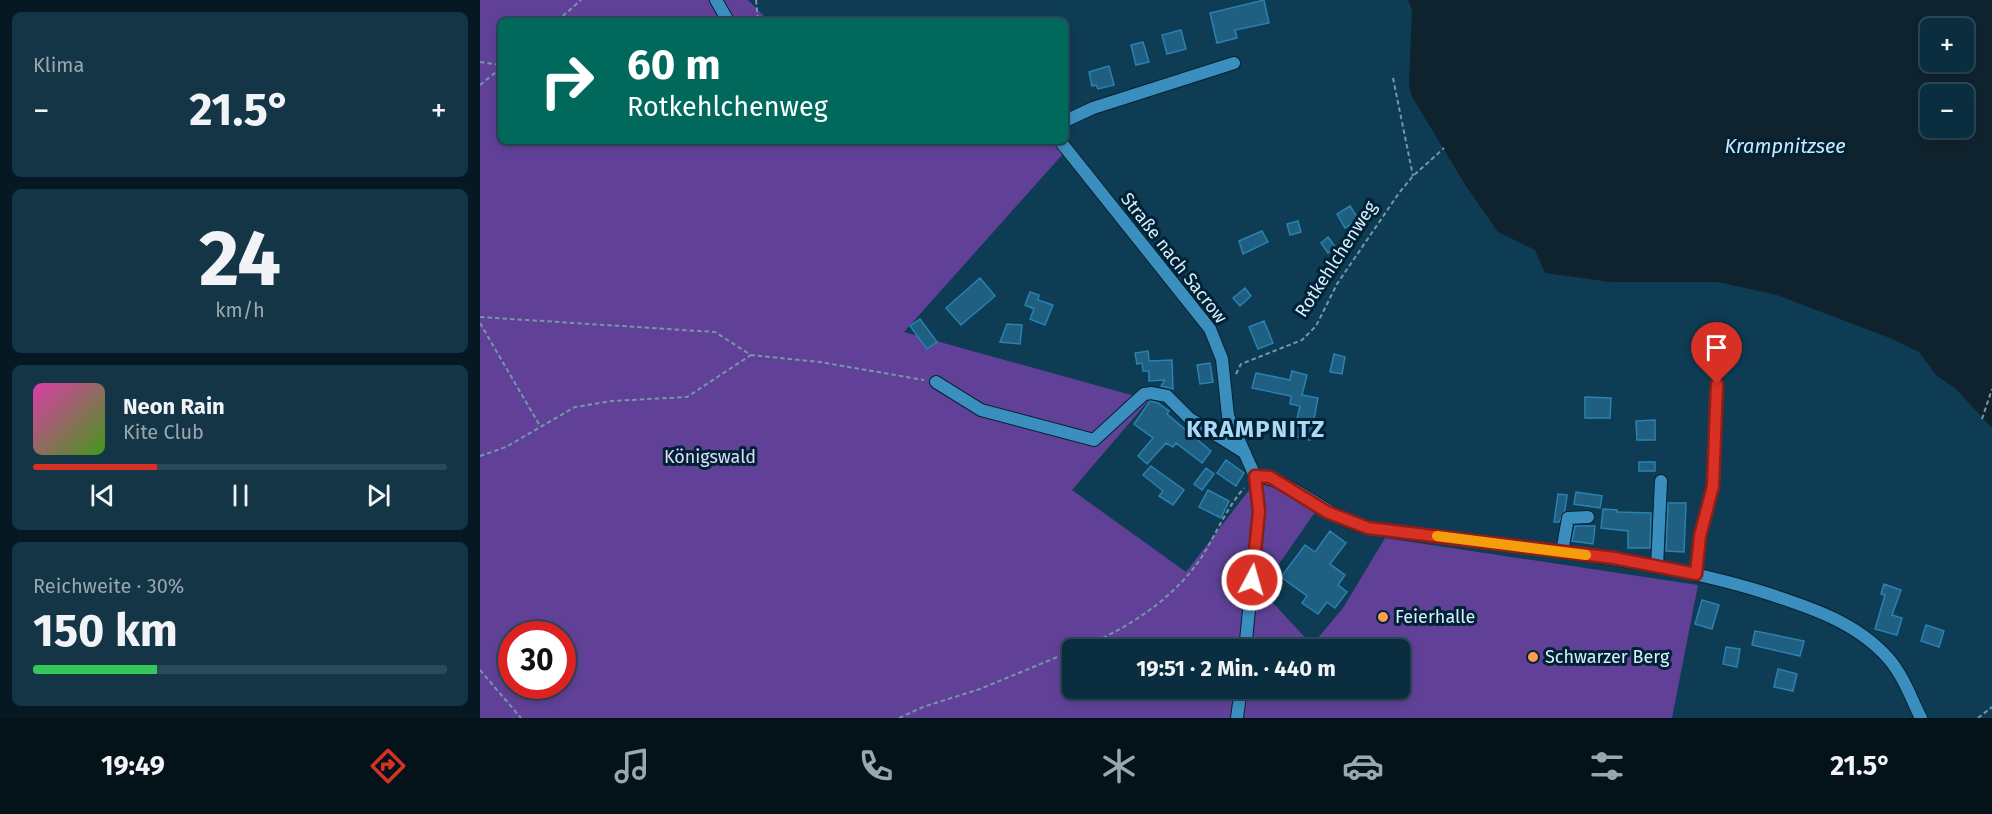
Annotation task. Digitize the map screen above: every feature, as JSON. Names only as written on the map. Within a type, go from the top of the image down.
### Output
[{"type":"street","points":[[716,0],[726,18]]},
{"type":"street","points":[[1068,120],[1093,108],[1234,63]]},
{"type":"street","name":"Straße nach Sacrow","points":[[1062,144],[1209,329],[1222,359],[1228,416],[1255,476]]},
{"type":"street","points":[[936,382],[981,410],[1094,440],[1144,394],[1167,396],[1189,418],[1246,454]]},
{"type":"street","points":[[1696,574],[1700,536],[1713,486],[1717,384]]},
{"type":"street","points":[[1246,639],[1259,511],[1255,476],[1270,477],[1327,512],[1368,528],[1562,552],[1696,574],[1727,581],[1815,609],[1839,620],[1888,658],[1900,675],[1920,718]]},
{"type":"street","points":[[1657,567],[1661,481]]},
{"type":"street","points":[[1562,552],[1568,518],[1588,517]]},
{"type":"street","points":[[1237,718],[1239,699]]},
{"type":"path","points":[[560,18],[581,0]]},
{"type":"path","points":[[756,0],[758,18]]},
{"type":"path","points":[[480,62],[498,66]]},
{"type":"path","points":[[480,85],[498,70]]},
{"type":"path","points":[[1393,78],[1413,176]]},
{"type":"path","name":"Rotkehlchenweg","points":[[1227,393],[1241,364],[1302,340],[1316,326],[1337,284],[1413,176],[1444,148]]},
{"type":"path","points":[[480,316],[715,332],[750,355],[820,362],[936,382]]},
{"type":"path","points":[[480,323],[540,426]]},
{"type":"path","points":[[480,456],[506,447],[575,407],[610,401],[687,397],[750,355]]},
{"type":"path","points":[[1982,419],[1992,389]]},
{"type":"path","points":[[1102,639],[1172,593],[1202,556],[1231,504],[1255,476]]},
{"type":"path","points":[[899,718],[923,706],[980,689],[1062,655]]},
{"type":"path","points":[[480,670],[521,718]]},
{"type":"path","points":[[1978,718],[1992,707]]},
{"type":"green space","name":"Königswald","points":[[480,0],[748,0],[768,18],[498,18],[498,144],[1068,144],[1068,142],[1071,145],[904,332],[1149,400],[1072,490],[1186,572],[1266,468],[1322,502],[1261,590],[1306,639],[1062,639],[1062,699],[1410,699],[1410,639],[1317,639],[1343,608],[1385,538],[1698,585],[1672,718],[480,718]]},
{"type":"water","name":"Krampnitzsee","points":[[1408,0],[1992,0],[1992,428],[1956,389],[1936,375],[1919,352],[1890,338],[1777,295],[1718,282],[1611,282],[1545,273],[1535,250],[1498,232],[1466,186],[1411,95],[1409,83],[1412,10]]},
{"type":"building","points":[[1264,0],[1269,23],[1235,30],[1237,38],[1217,43],[1210,13]]},
{"type":"building","points":[[1181,30],[1186,49],[1167,54],[1162,35]]},
{"type":"building","points":[[1143,42],[1149,62],[1136,65],[1131,45]]},
{"type":"building","points":[[1109,66],[1114,85],[1098,89],[1096,85],[1092,86],[1089,72]]},
{"type":"building","points":[[1350,206],[1359,220],[1345,228],[1337,214]]},
{"type":"building","points":[[1298,221],[1301,232],[1290,235],[1287,224]]},
{"type":"building","points":[[1262,231],[1268,242],[1243,254],[1239,241]]},
{"type":"building","points":[[1328,237],[1336,248],[1328,253],[1321,243]]},
{"type":"building","points":[[980,278],[995,296],[961,325],[946,308]]},
{"type":"building","points":[[1245,288],[1251,296],[1240,306],[1233,298]]},
{"type":"building","points":[[1030,292],[1039,295],[1038,300],[1053,305],[1045,325],[1030,319],[1034,309],[1025,305]]},
{"type":"building","points":[[920,319],[937,342],[927,349],[910,326]]},
{"type":"building","points":[[1264,321],[1273,343],[1258,349],[1249,327]]},
{"type":"building","points":[[1007,324],[1022,325],[1020,344],[1000,342]]},
{"type":"building","points":[[1708,343],[1726,344],[1724,370],[1707,369]]},
{"type":"building","points":[[1148,351],[1149,361],[1172,360],[1173,389],[1161,386],[1165,380],[1149,381],[1149,371],[1143,371],[1142,363],[1137,364],[1135,353]]},
{"type":"building","points":[[1334,354],[1345,357],[1342,374],[1330,372]]},
{"type":"building","points":[[1210,363],[1213,382],[1200,384],[1197,365]]},
{"type":"building","points":[[1292,371],[1307,375],[1302,395],[1318,398],[1310,440],[1293,436],[1300,406],[1290,404],[1291,396],[1252,388],[1256,373],[1290,380]]},
{"type":"building","points":[[1585,397],[1611,398],[1610,418],[1585,418]]},
{"type":"building","points":[[1150,401],[1158,403],[1169,411],[1167,414],[1211,451],[1202,463],[1176,443],[1173,447],[1166,443],[1147,464],[1138,456],[1153,438],[1134,424]]},
{"type":"building","points":[[1655,420],[1655,440],[1637,440],[1636,421]]},
{"type":"building","points":[[1226,460],[1244,473],[1236,486],[1217,473]]},
{"type":"building","points":[[1639,462],[1655,462],[1655,471],[1639,471]]},
{"type":"building","points":[[1151,466],[1184,490],[1173,505],[1159,496],[1163,491],[1143,475]]},
{"type":"building","points":[[1206,468],[1214,474],[1202,490],[1194,484]]},
{"type":"building","points":[[1208,490],[1229,501],[1221,518],[1199,507]]},
{"type":"building","points":[[1576,492],[1602,496],[1600,508],[1574,504]]},
{"type":"building","points":[[1558,494],[1567,495],[1565,510],[1559,522],[1554,522]]},
{"type":"building","points":[[1668,503],[1686,503],[1684,552],[1666,551]]},
{"type":"building","points":[[1603,509],[1617,510],[1617,512],[1651,513],[1650,548],[1628,548],[1628,531],[1601,528]]},
{"type":"building","points":[[1575,526],[1595,526],[1593,544],[1572,541]]},
{"type":"building","points":[[1330,531],[1346,543],[1330,564],[1345,575],[1338,585],[1347,592],[1335,608],[1327,602],[1318,614],[1302,603],[1307,596],[1281,577],[1305,545],[1315,552]]},
{"type":"building","points":[[1884,584],[1901,590],[1892,615],[1902,618],[1897,635],[1875,629],[1885,595],[1881,594]]},
{"type":"building","points":[[1702,600],[1719,605],[1712,629],[1695,624]]},
{"type":"building","points":[[1926,625],[1944,631],[1939,647],[1921,641]]},
{"type":"building","points":[[1755,631],[1804,641],[1800,656],[1752,645]]},
{"type":"building","points":[[1726,647],[1740,649],[1737,667],[1723,664]]},
{"type":"building","points":[[1778,669],[1797,674],[1793,691],[1774,687]]},
{"type":"slow traffic","points":[[1437,536],[1586,555]]},
{"type":"place","name":"Feierhalle","points":[[1383,617]]},
{"type":"place","name":"Schwarzer Berg","points":[[1533,657]]},
{"type":"district","name":"KRAMPNITZ","points":[[1256,429]]},
{"type":"route","points":[[1252,580],[1259,511],[1255,476],[1270,477],[1327,512],[1368,528],[1614,558],[1696,574],[1700,536],[1713,486],[1717,384]]}]
